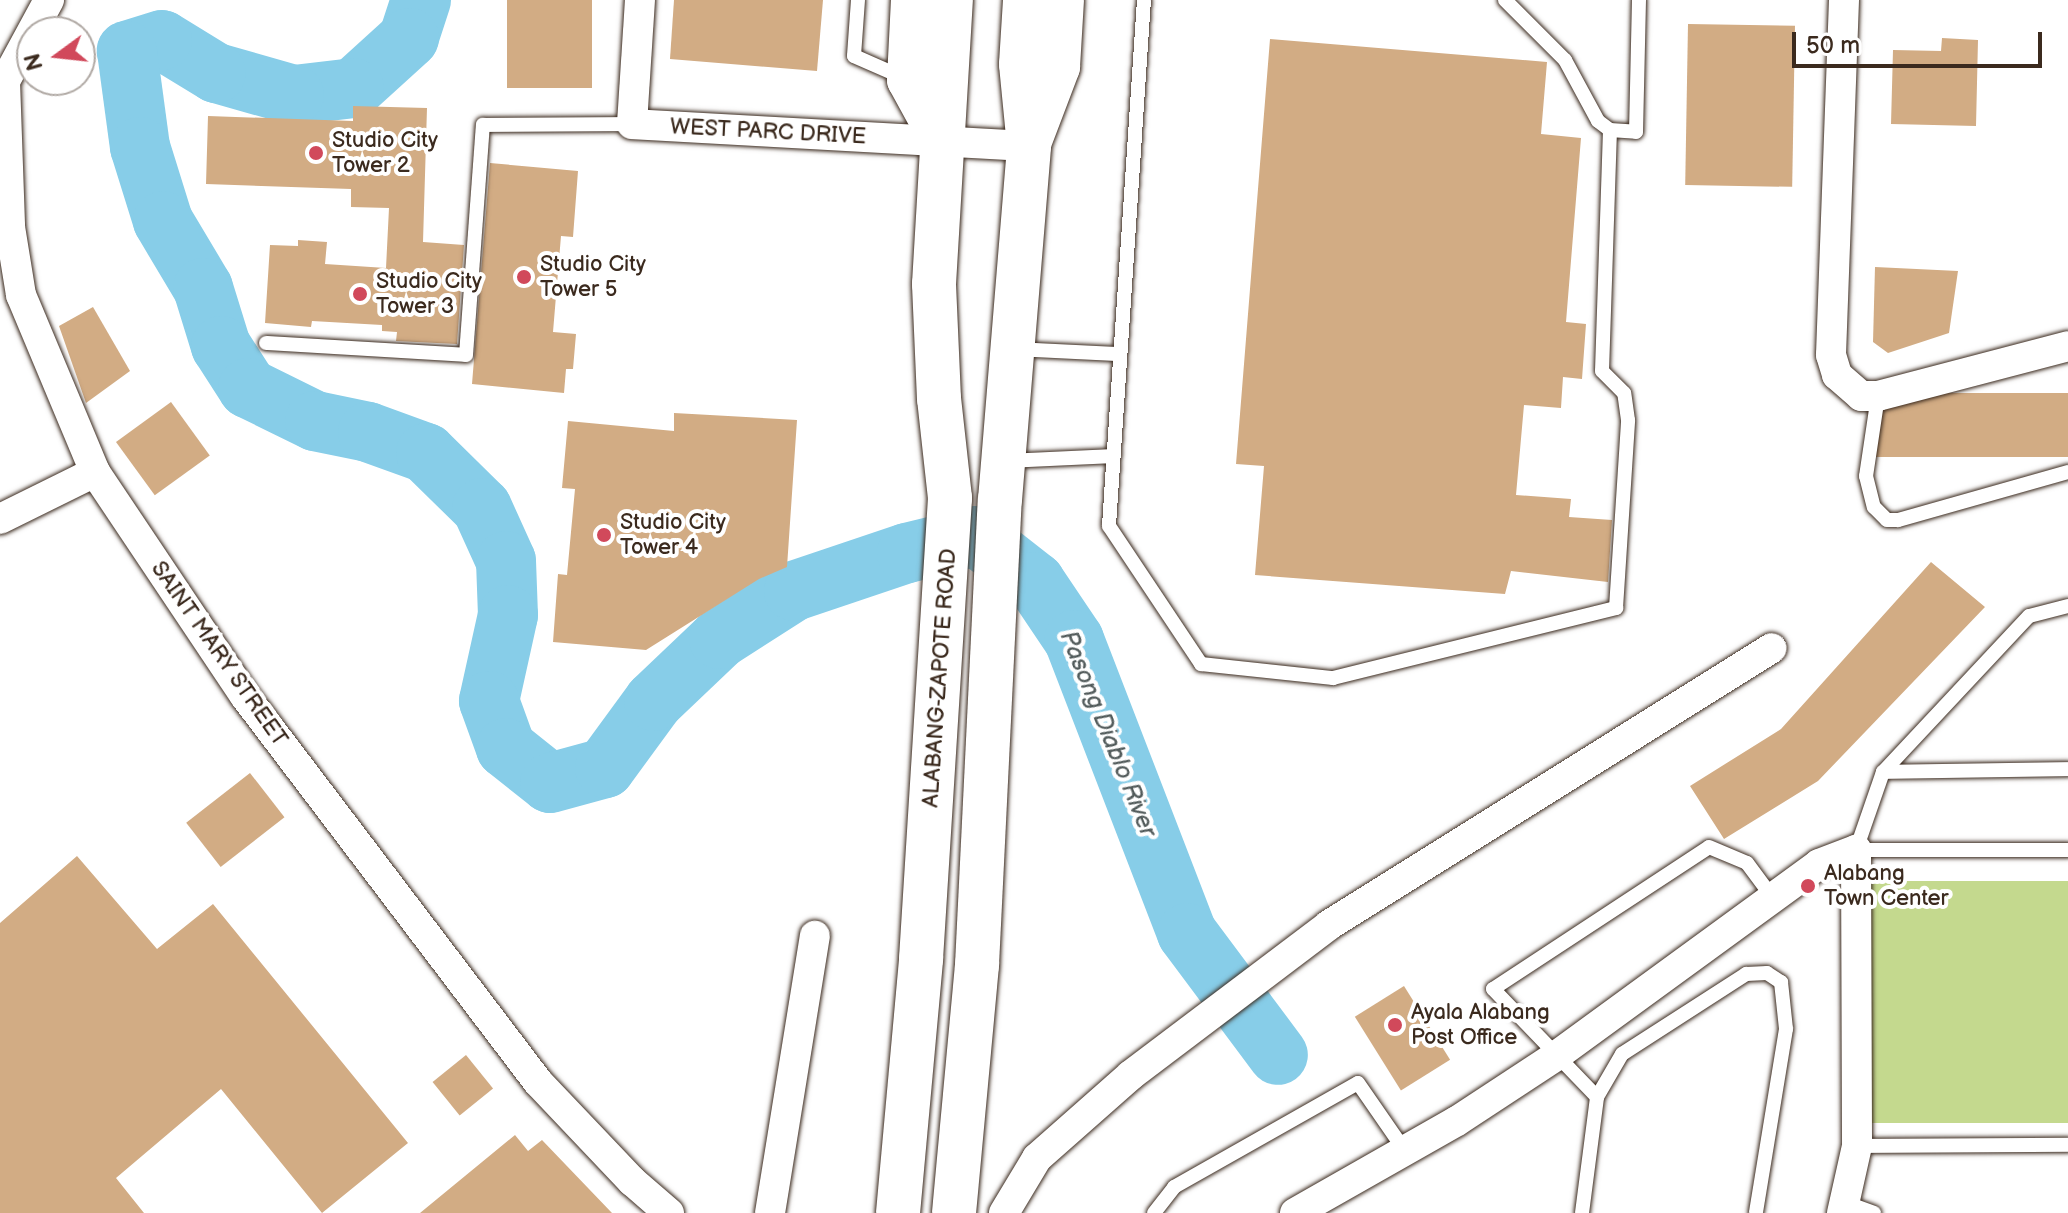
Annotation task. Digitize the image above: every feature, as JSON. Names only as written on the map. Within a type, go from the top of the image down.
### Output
[{"type":"highway","name":"ALABANG-ZAPOTE ROAD","points":[[898,1213],[921,959],[945,624],[950,498],[939,399],[934,284],[951,0]]},
{"type":"highway","points":[[954,1213],[977,965],[1002,480],[1015,349],[1029,146],[1021,64],[1025,0]]},
{"type":"main road","points":[[912,0],[908,80],[942,142]]},
{"type":"main road","points":[[1029,146],[1059,67],[1063,0]]},
{"type":"street","name":"SAINT MARY STREET","points":[[49,0],[5,81],[10,227],[21,295],[95,472],[245,696],[538,1082],[632,1181],[669,1213]]},
{"type":"street","points":[[632,124],[640,0]]},
{"type":"street","points":[[1844,0],[1831,355],[1837,375],[1847,388],[1861,396],[1878,396],[2068,346]]},
{"type":"street","name":"WEST PARC DRIVE","points":[[632,124],[1029,146]]},
{"type":"street","points":[[0,519],[95,472]]},
{"type":"street","points":[[1004,1213],[1037,1158],[1135,1071],[1329,925],[1772,648]]},
{"type":"street","points":[[1295,1213],[1405,1151],[1556,1056],[1819,864],[1856,850],[1857,1146],[1843,1208]]},
{"type":"street","points":[[770,1213],[815,936]]},
{"type":"lane","points":[[858,0],[854,56],[908,80]]},
{"type":"lane","points":[[1144,0],[1109,526],[1201,664],[1333,678],[1616,608],[1628,420],[1624,393],[1602,371],[1610,130]]},
{"type":"lane","points":[[1505,0],[1565,60],[1598,121],[1610,130],[1636,132],[1639,0]]},
{"type":"lane","points":[[266,343],[466,355],[483,125],[632,124]]},
{"type":"lane","points":[[1015,349],[1120,354]]},
{"type":"lane","points":[[1878,396],[1866,476],[1874,507],[1887,520],[1898,520],[2068,472]]},
{"type":"lane","points":[[1002,480],[1113,456]]},
{"type":"lane","points":[[2068,606],[2029,616],[1883,772],[1856,850],[2068,850]]},
{"type":"lane","points":[[1883,772],[2068,769]]},
{"type":"lane","points":[[1597,1097],[1493,989],[1709,847],[1747,863],[1773,898]]},
{"type":"lane","points":[[1582,1213],[1597,1097],[1622,1054],[1746,974],[1767,973],[1781,982],[1786,1029],[1756,1213]]},
{"type":"lane","points":[[1154,1213],[1174,1187],[1358,1083],[1405,1151]]},
{"type":"lane","points":[[1857,1146],[2068,1145]]},
{"type":"lane","points":[[1843,1208],[1874,1213]]},
{"type":"green space","points":[[1867,881],[2068,881],[2068,1123],[1867,1123]]},
{"type":"building","points":[[507,0],[592,0],[592,88],[507,88]]},
{"type":"building","points":[[674,0],[823,0],[817,71],[670,59]]},
{"type":"building","points":[[1688,24],[1795,26],[1792,187],[1685,185]]},
{"type":"building","points":[[1942,38],[1978,40],[1976,126],[1891,124],[1893,50],[1941,51]]},
{"type":"building","points":[[1270,39],[1547,62],[1541,134],[1581,138],[1566,322],[1586,324],[1582,379],[1563,377],[1561,408],[1524,405],[1516,495],[1571,499],[1569,517],[1612,520],[1608,582],[1511,571],[1505,594],[1255,575],[1264,466],[1236,464]]},
{"type":"building","points":[[353,106],[427,108],[423,242],[464,245],[457,344],[396,341],[397,332],[382,331],[382,325],[312,321],[311,327],[265,323],[270,245],[298,246],[298,240],[327,242],[325,264],[386,268],[389,208],[351,207],[351,189],[206,184],[208,116],[353,121]]},
{"type":"building","name":"Studio City Tower 5","points":[[490,163],[578,171],[573,237],[561,236],[553,332],[576,334],[573,369],[566,369],[564,393],[472,384]]},
{"type":"building","points":[[1875,267],[1958,271],[1949,333],[1888,353],[1873,342]]},
{"type":"building","points":[[93,307],[130,371],[86,403],[59,326]]},
{"type":"building","points":[[1874,393],[2068,393],[2068,457],[1874,457]]},
{"type":"building","points":[[171,402],[210,455],[155,495],[116,442]]},
{"type":"building","points":[[674,413],[797,420],[787,567],[759,579],[646,650],[553,642],[558,574],[567,575],[575,489],[562,488],[568,421],[674,431]]},
{"type":"building","points":[[1931,562],[1985,607],[1818,781],[1724,839],[1690,786],[1781,729]]},
{"type":"building","points":[[250,773],[284,817],[221,867],[186,823]]},
{"type":"building","points":[[77,856],[157,949],[213,904],[408,1143],[322,1213],[221,1089],[116,1178],[144,1213],[0,1213],[0,923]]},
{"type":"building","points":[[1404,986],[1450,1060],[1401,1091],[1355,1017]]},
{"type":"building","points":[[466,1055],[493,1088],[460,1115],[433,1082]]},
{"type":"building","points":[[515,1135],[528,1151],[542,1140],[612,1213],[420,1213]]},
{"type":"waterway","name":"Pasong Diablo River","points":[[421,0],[409,38],[354,88],[294,95],[216,73],[162,40],[127,51],[140,147],[163,221],[203,288],[221,346],[248,388],[315,421],[368,432],[426,453],[482,508],[506,561],[508,615],[489,701],[506,748],[550,783],[605,768],[654,701],[719,639],[794,591],[907,553],[976,536],[1035,582],[1074,640],[1187,933],[1278,1055]]},
{"type":"place","name":"Studio City Tower 2","points":[[316,153]]},
{"type":"place","name":"Studio City Tower 5","points":[[524,277]]},
{"type":"place","name":"Studio City Tower 3","points":[[360,294]]},
{"type":"place","name":"Studio City Tower 4","points":[[604,535]]},
{"type":"place","name":"Alabang Town Center","points":[[1808,886]]},
{"type":"place","name":"Ayala Alabang Post Office","points":[[1395,1025]]}]
